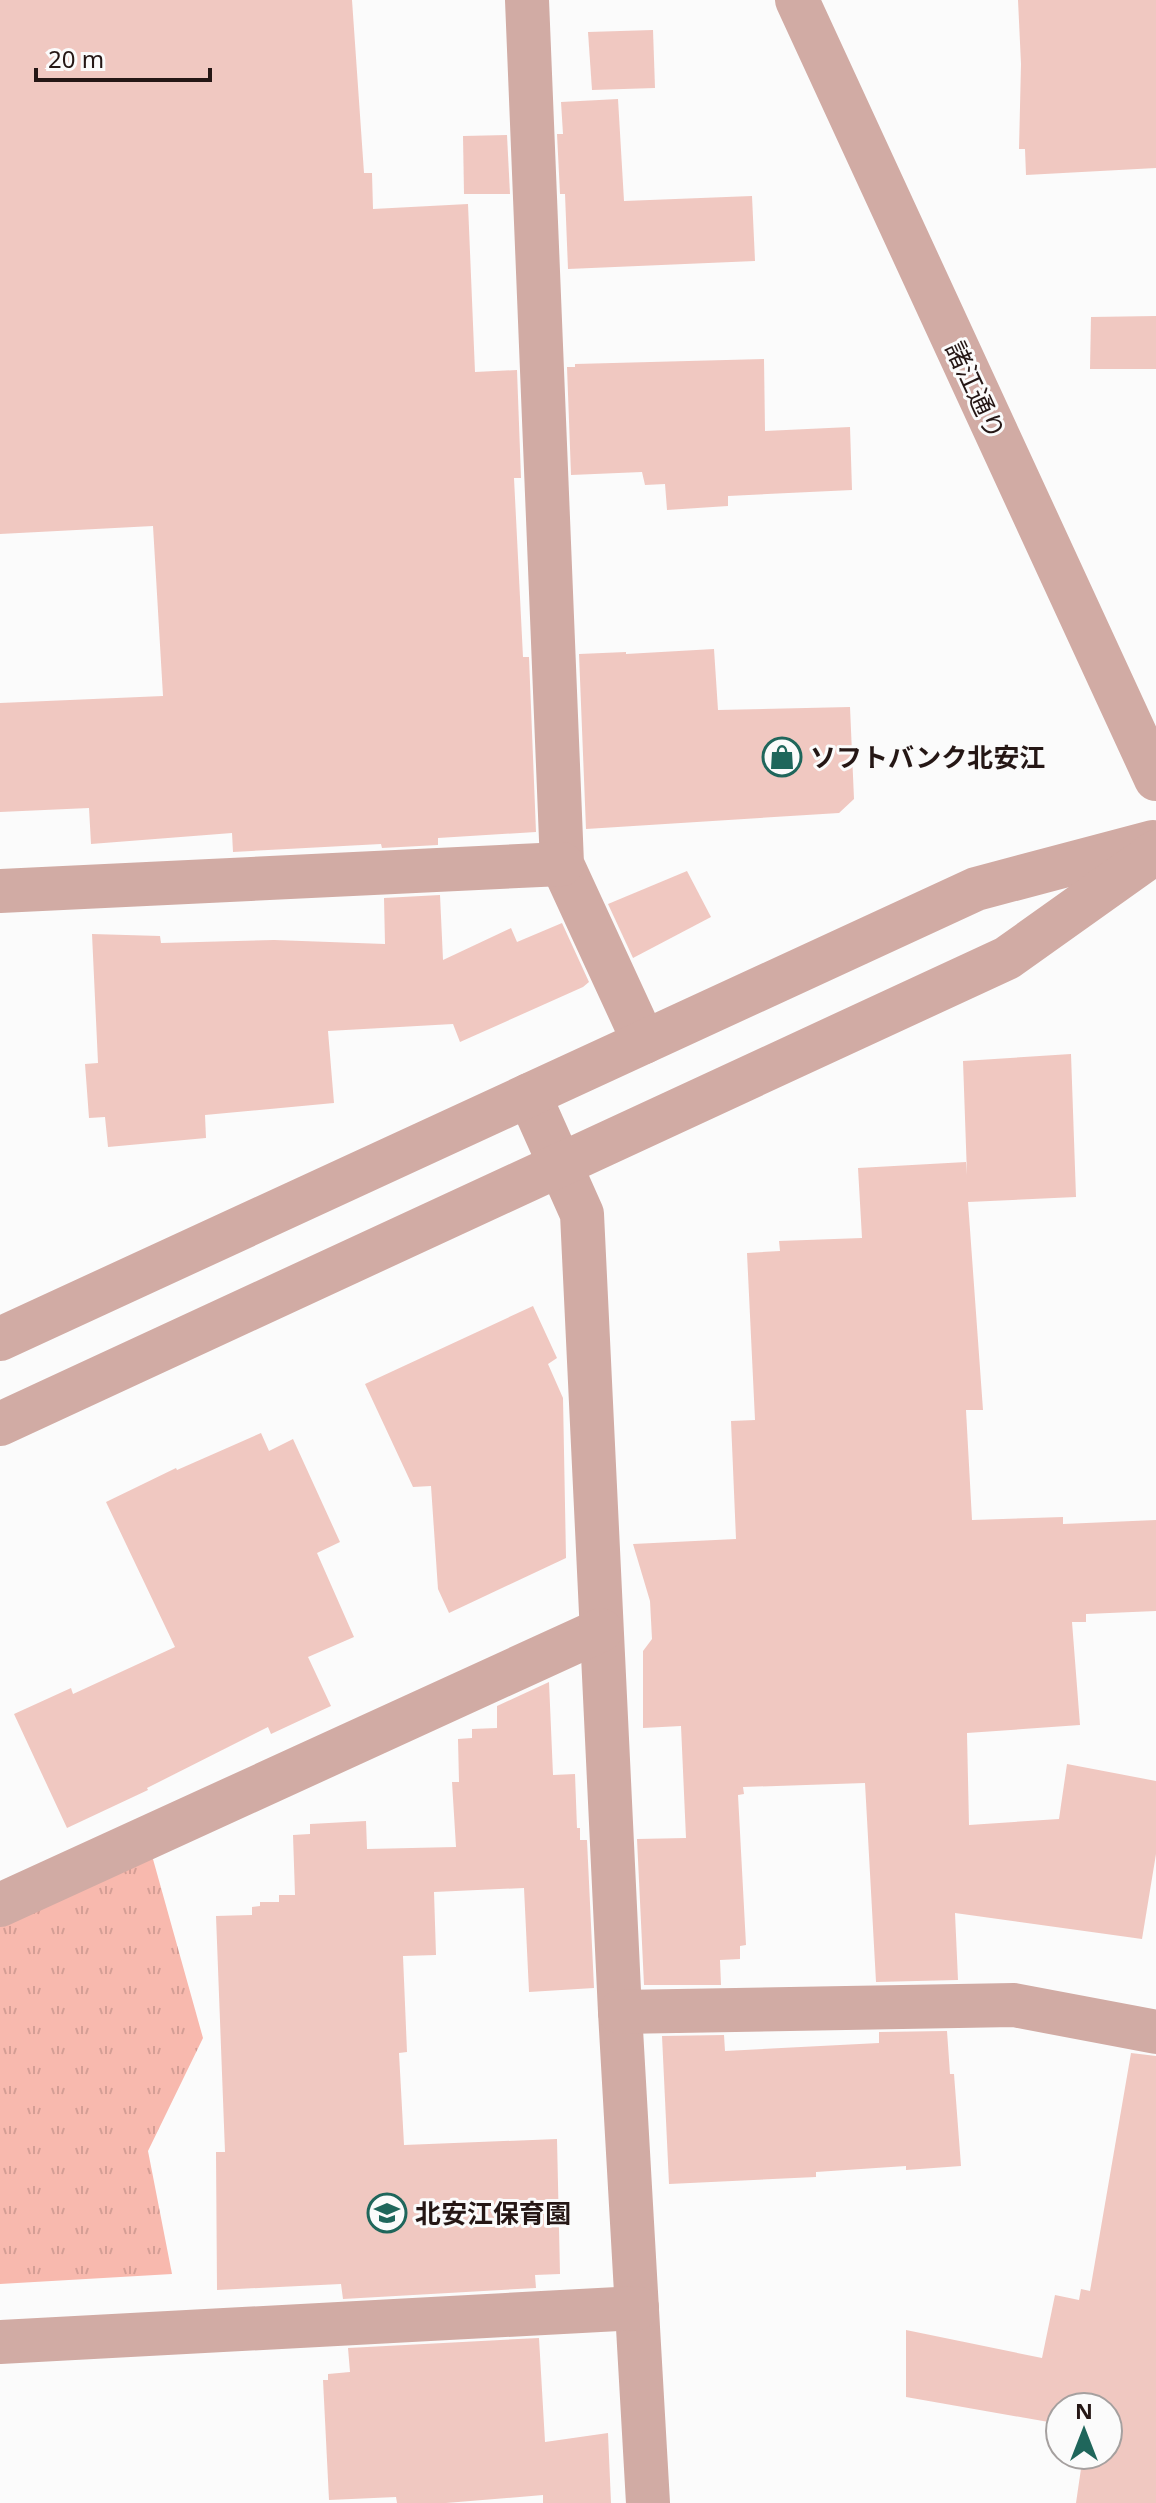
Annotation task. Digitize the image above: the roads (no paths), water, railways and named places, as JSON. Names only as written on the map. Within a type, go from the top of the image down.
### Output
[{"type":"street","points":[[527,0],[562,864],[644,1042]]},
{"type":"street","name":"諸江通り","points":[[797,0],[1156,779]]},
{"type":"street","points":[[0,1339],[976,889],[1156,841]]},
{"type":"street","points":[[0,1424],[1007,958],[1156,852]]},
{"type":"street","points":[[0,891],[562,864]]},
{"type":"street","points":[[529,1095],[582,1214],[620,2012],[648,2503]]},
{"type":"street","points":[[0,1905],[601,1630]]},
{"type":"street","points":[[620,2012],[1014,2005],[1156,2032]]},
{"type":"street","points":[[0,2342],[637,2308]]},
{"type":"place","name":"ソフトバンク北安江","points":[[782,757]]},
{"type":"place","name":"北安江保育園","points":[[387,2213]]}]
